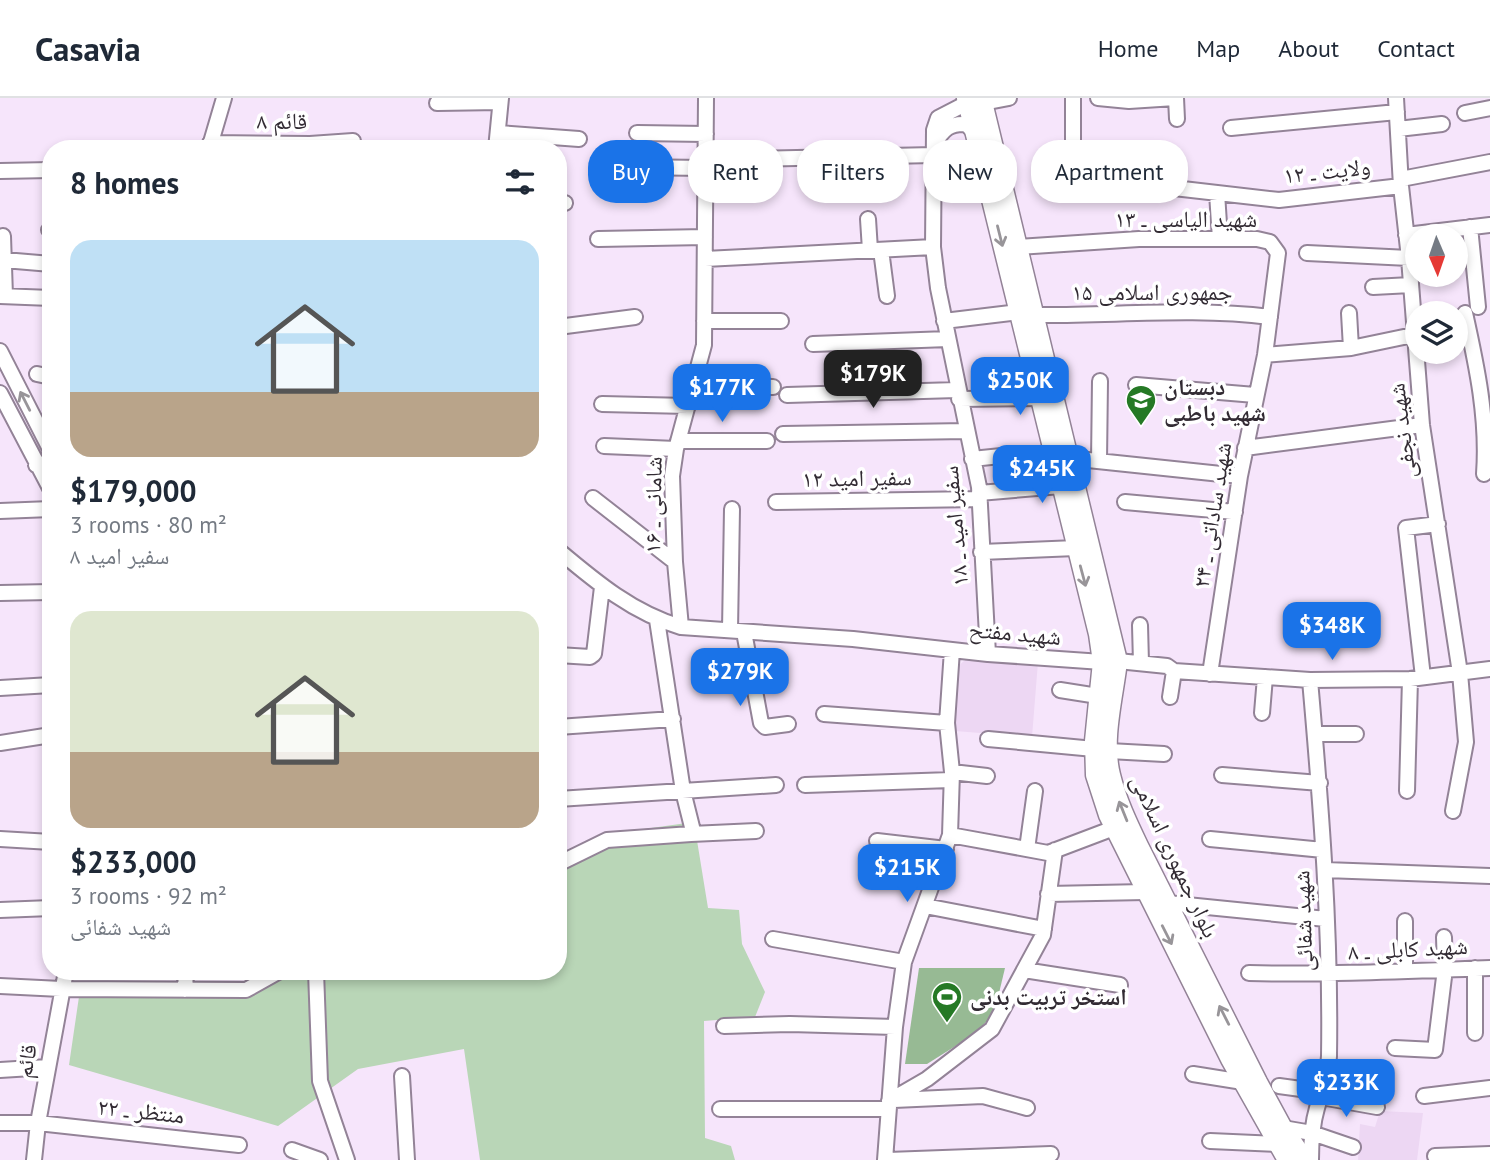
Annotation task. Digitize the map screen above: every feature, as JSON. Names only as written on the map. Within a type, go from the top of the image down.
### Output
[{"type":"main road","name":"بلوار جمهوری اسلامی","points":[[975,101],[974,132],[978,140]]},
{"type":"main road","name":"بلوار جمهوری اسلامی","points":[[975,101],[984,140]]},
{"type":"main road","name":"بلوار جمهوری اسلامی","points":[[999,203],[1112,665],[1102,750],[1095,775],[1114,828],[1167,903],[1237,1056],[1243,1082],[1281,1136],[1305,1160]]},
{"type":"main road","name":"بلوار جمهوری اسلامی","points":[[1003,203],[1018,247],[1026,313]]},
{"type":"main road","name":"بلوار جمهوری اسلامی","points":[[1062,457],[1061,486],[1098,634],[1112,665],[1098,696],[1102,750],[1142,869],[1145,892],[1281,1136],[1287,1160]]},
{"type":"street","points":[[211,140],[224,98]]},
{"type":"street","name":"شامانی ـ ۱۶","points":[[706,98],[706,140]]},
{"type":"street","points":[[934,140],[934,130],[939,118],[975,101],[1009,98]]},
{"type":"street","points":[[1073,98],[1073,140]]},
{"type":"street","points":[[1098,98],[1176,98],[1177,119]]},
{"type":"street","points":[[437,103],[500,100],[497,140]]},
{"type":"street","points":[[1231,128],[1396,105]]},
{"type":"street","name":"شهید نجفی","points":[[1396,105],[1405,225]]},
{"type":"street","points":[[1465,113],[1490,108]]},
{"type":"street","points":[[939,140],[950,125],[966,124],[974,132]]},
{"type":"street","points":[[1398,129],[1442,124]]},
{"type":"street","points":[[498,133],[579,139]]},
{"type":"street","points":[[637,134],[706,134]]},
{"type":"street","points":[[783,159],[923,151]]},
{"type":"street","name":"ولایت ـ ۱۲","points":[[1188,190],[1279,200],[1401,183],[1490,162]]},
{"type":"street","points":[[0,171],[42,170]]},
{"type":"street","points":[[1217,193],[1220,239]]},
{"type":"street","name":"شامانی ـ ۱۶","points":[[681,627],[675,562],[673,476],[677,445],[704,345],[705,203]]},
{"type":"street","name":"سفیر امید ـ ۱۸","points":[[933,203],[933,247],[944,321],[979,496],[988,654]]},
{"type":"street","points":[[868,219],[887,296]]},
{"type":"street","points":[[1484,474],[1486,443],[1472,310],[1470,227],[1490,225]]},
{"type":"street","points":[[3,236],[2,296],[42,298]]},
{"type":"street","points":[[598,239],[705,237]]},
{"type":"street","name":"شهید الیاسی ـ ۱۳","points":[[1018,247],[1139,240],[1220,239],[1270,242]]},
{"type":"street","name":"شهید ساداتی ـ ۲۴","points":[[1210,674],[1240,476],[1265,355],[1278,253],[1270,242]]},
{"type":"street","points":[[705,259],[933,247]]},
{"type":"street","points":[[1307,253],[1405,258]]},
{"type":"street","points":[[4,260],[42,263]]},
{"type":"street","points":[[1373,287],[1405,285]]},
{"type":"street","name":"جمهوری اسلامی ۱۵","points":[[944,321],[1026,313],[1194,311],[1270,317]]},
{"type":"street","points":[[1349,313],[1351,348]]},
{"type":"street","points":[[567,326],[635,317]]},
{"type":"street","points":[[704,321],[781,321]]},
{"type":"street","points":[[1265,355],[1351,348],[1405,336]]},
{"type":"street","points":[[813,344],[948,339]]},
{"type":"street","points":[[0,351],[42,434]]},
{"type":"street","name":"شهید نجفی","points":[[1418,364],[1422,425],[1460,673],[1466,742],[1452,811]]},
{"type":"street","points":[[1099,461],[1100,381]]},
{"type":"street","points":[[1136,385],[1255,395]]},
{"type":"street","points":[[694,386],[773,387]]},
{"type":"street","points":[[0,393],[42,475]]},
{"type":"street","points":[[787,395],[958,394],[1000,399],[1047,398]]},
{"type":"street","points":[[601,404],[688,406]]},
{"type":"street","points":[[1245,448],[1422,425]]},
{"type":"street","points":[[783,434],[966,431]]},
{"type":"street","points":[[604,446],[767,442]]},
{"type":"street","points":[[972,458],[1013,455],[1062,457],[1240,476]]},
{"type":"street","points":[[36,465],[42,464]]},
{"type":"street","name":"سفیر امید ۱۲","points":[[776,502],[979,496],[1061,486]]},
{"type":"street","points":[[593,498],[675,562]]},
{"type":"street","points":[[1125,502],[1235,512]]},
{"type":"street","points":[[0,511],[42,509]]},
{"type":"street","points":[[732,509],[737,631],[761,723],[765,727],[788,724]]},
{"type":"street","points":[[1407,791],[1416,678],[1406,528],[1438,524]]},
{"type":"street","points":[[981,552],[1076,548]]},
{"type":"street","name":"شهید مفتح","points":[[567,558],[602,587],[657,620],[681,627],[852,639],[1112,665],[1141,663],[1167,666],[1174,671],[1310,680],[1416,678],[1490,669]]},
{"type":"street","points":[[567,656],[590,657],[594,654],[602,587]]},
{"type":"street","points":[[0,593],[42,592]]},
{"type":"street","points":[[657,620],[683,791],[694,831],[691,834]]},
{"type":"street","points":[[1140,625],[1141,663]]},
{"type":"street","points":[[952,650],[947,723],[951,776],[948,842],[904,962],[888,1105],[887,1160],[1051,1154]]},
{"type":"street","points":[[1112,665],[1165,675],[1174,671]]},
{"type":"street","points":[[1170,696],[1174,671]]},
{"type":"street","points":[[1262,713],[1265,677]]},
{"type":"street","name":"شهید شفائی","points":[[1310,680],[1325,870],[1329,1059],[1311,1133],[1311,1160]]},
{"type":"street","points":[[0,688],[42,686]]},
{"type":"street","points":[[1060,690],[1098,696]]},
{"type":"street","points":[[824,714],[947,723]]},
{"type":"street","points":[[567,726],[673,719]]},
{"type":"street","points":[[1315,734],[1356,734]]},
{"type":"street","points":[[0,743],[42,736]]},
{"type":"street","points":[[988,739],[1164,754]]},
{"type":"street","points":[[1222,775],[1320,783]]},
{"type":"street","points":[[805,785],[987,776]]},
{"type":"street","points":[[567,798],[776,785]]},
{"type":"street","points":[[1027,849],[1035,791]]},
{"type":"street","points":[[877,841],[948,842],[1052,852],[1114,828]]},
{"type":"street","points":[[567,860],[607,840],[756,831]]},
{"type":"street","points":[[0,839],[42,841]]},
{"type":"street","points":[[1210,839],[1323,850]]},
{"type":"street","points":[[888,1105],[992,1029],[1043,935],[1052,852]]},
{"type":"street","points":[[1325,870],[1490,876]]},
{"type":"street","points":[[1048,894],[1145,892]]},
{"type":"street","points":[[1167,903],[1326,919]]},
{"type":"street","points":[[925,906],[1044,929]]},
{"type":"street","points":[[0,910],[42,908]]},
{"type":"street","points":[[1405,921],[1405,970]]},
{"type":"street","points":[[1395,1048],[1435,1050],[1445,969],[1444,937]]},
{"type":"street","points":[[773,939],[904,962]]},
{"type":"street","points":[[1475,1032],[1483,968]]},
{"type":"street","name":"شهید کابلی ـ ۸","points":[[1248,973],[1328,975],[1483,968]]},
{"type":"street","points":[[1024,970],[1120,985]]},
{"type":"street","name":"قائم","points":[[34,1160],[64,980]]},
{"type":"street","points":[[185,990],[186,980]]},
{"type":"street","points":[[0,986],[246,990],[263,980]]},
{"type":"street","points":[[316,980],[320,1081],[346,1160]]},
{"type":"street","points":[[724,1026],[895,1027]]},
{"type":"street","points":[[0,1070],[48,1067]]},
{"type":"street","points":[[1193,1074],[1243,1082]]},
{"type":"street","points":[[402,1076],[407,1160]]},
{"type":"street","points":[[1279,1086],[1377,1107]]},
{"type":"street","points":[[1424,1096],[1490,1088]]},
{"type":"street","points":[[720,1109],[888,1105],[983,1096],[1027,1108]]},
{"type":"street","name":"منتظر ـ ۲۲","points":[[0,1123],[38,1123],[239,1145]]},
{"type":"street","points":[[1210,1141],[1311,1133],[1353,1147]]},
{"type":"street","points":[[292,1150],[320,1160]]},
{"type":"street","points":[[1435,1156],[1490,1154]]},
{"type":"shaded area","points":[[969,657],[1038,662],[1032,737],[955,731],[958,666]]},
{"type":"shaded area","points":[[694,822],[708,908],[739,910],[742,944],[765,992],[755,1017],[704,1021],[705,1138],[731,1146],[735,1160],[480,1160],[464,1049],[358,1069],[278,1126],[69,1065],[81,983],[567,980],[567,852],[601,835]]},
{"type":"shaded area","name":"استخر تربیت بدنی","points":[[919,968],[1005,968],[994,1014],[973,1035],[927,1064],[905,1064]]},
{"type":"shaded area","points":[[1380,1111],[1423,1113],[1417,1160],[1358,1160],[1360,1124],[1375,1127]]},
{"type":"place","name":"دبستان شهید باطبی","points":[[1141,427]]},
{"type":"place","name":"استخر تربیت بدنی","points":[[947,1024]]}]
